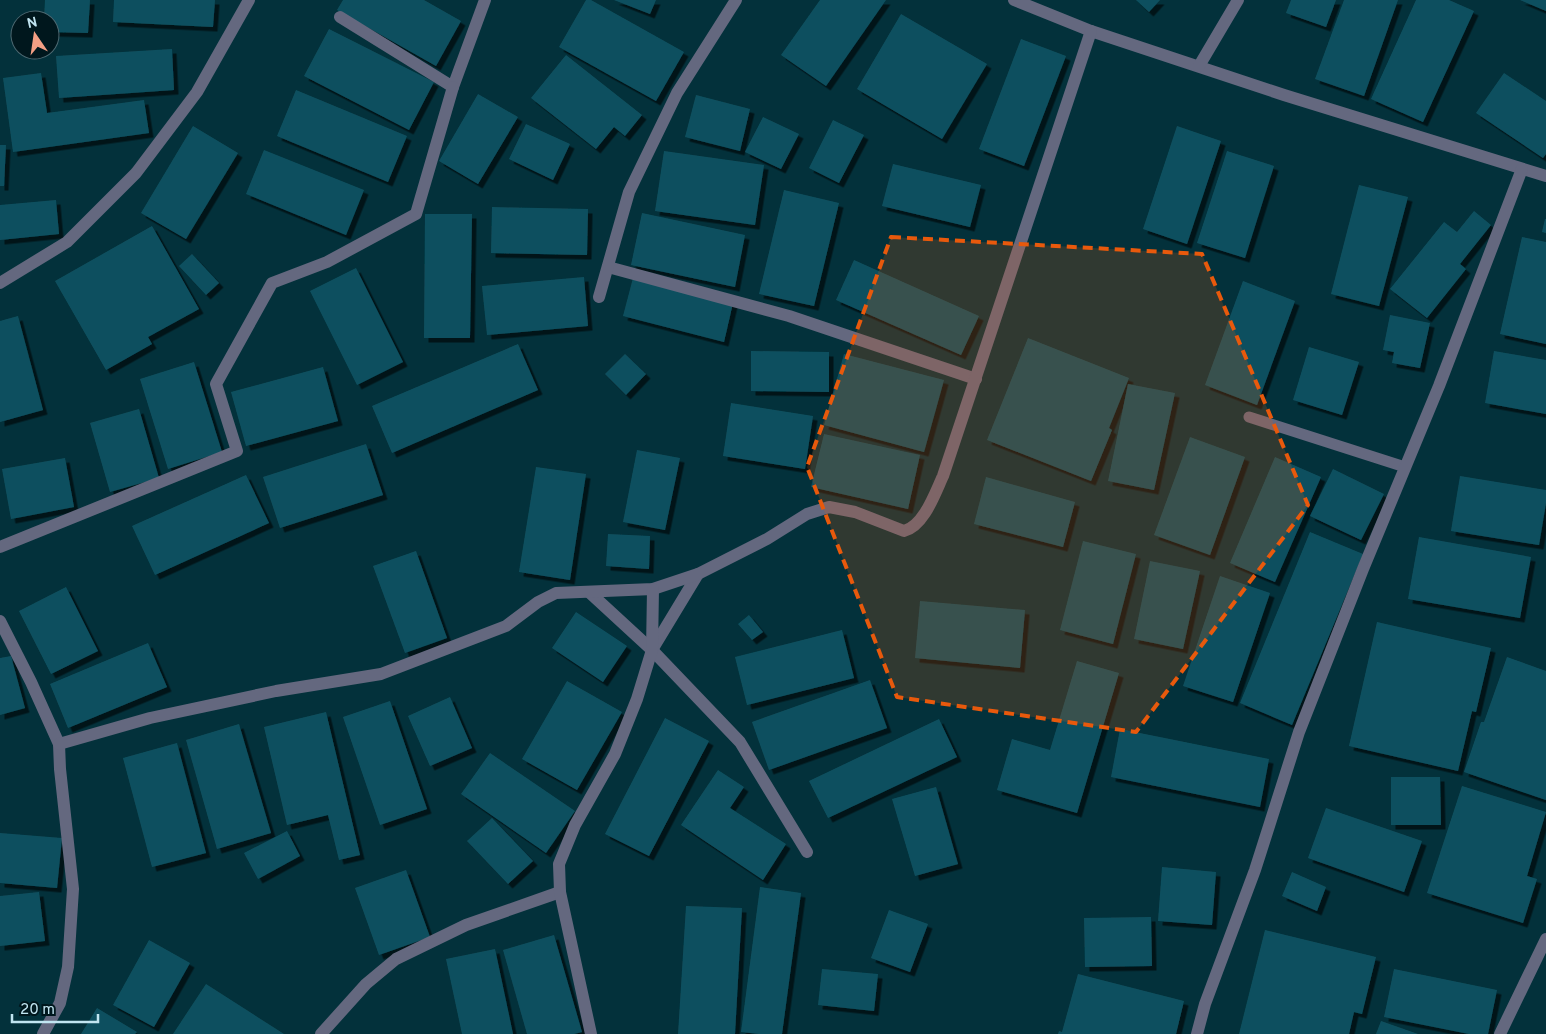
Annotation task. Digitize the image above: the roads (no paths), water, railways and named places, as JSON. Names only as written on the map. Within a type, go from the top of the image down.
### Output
[{"type":"street","points":[[0,283],[67,242],[136,174],[197,92],[249,0]]},
{"type":"street","points":[[0,547],[237,451],[216,384],[272,283],[327,262],[416,214],[453,87],[485,0]]},
{"type":"street","points":[[599,297],[629,192],[677,93],[736,0]]},
{"type":"street","points":[[1014,0],[1091,31],[1546,176]]},
{"type":"street","points":[[1199,66],[1238,0]]},
{"type":"street","points":[[340,17],[453,87]]},
{"type":"street","points":[[59,744],[150,718],[276,691],[381,674],[506,626],[538,602],[556,593],[653,589],[698,574],[767,539],[807,514],[829,507],[855,512],[904,531],[910,530],[920,522],[944,476],[1091,31]]},
{"type":"street","points":[[1197,1034],[1205,1004],[1255,870],[1299,732],[1363,569],[1439,386],[1522,169]]},
{"type":"street","points":[[608,267],[789,316],[976,379]]},
{"type":"street","points":[[591,1034],[560,892],[559,864],[575,825],[615,754],[637,699],[652,650],[698,574]]},
{"type":"street","points":[[652,650],[653,589]]},
{"type":"street","points":[[589,592],[652,650],[740,742],[807,852]]},
{"type":"street","points":[[0,621],[31,682],[59,744],[73,888],[68,967],[60,1003],[43,1034]]},
{"type":"street","points":[[321,1034],[366,984],[396,958],[466,925],[560,892]]},
{"type":"street","points":[[1500,1034],[1546,939]]},
{"type":"lane","points":[[1249,417],[1405,467]]}]
